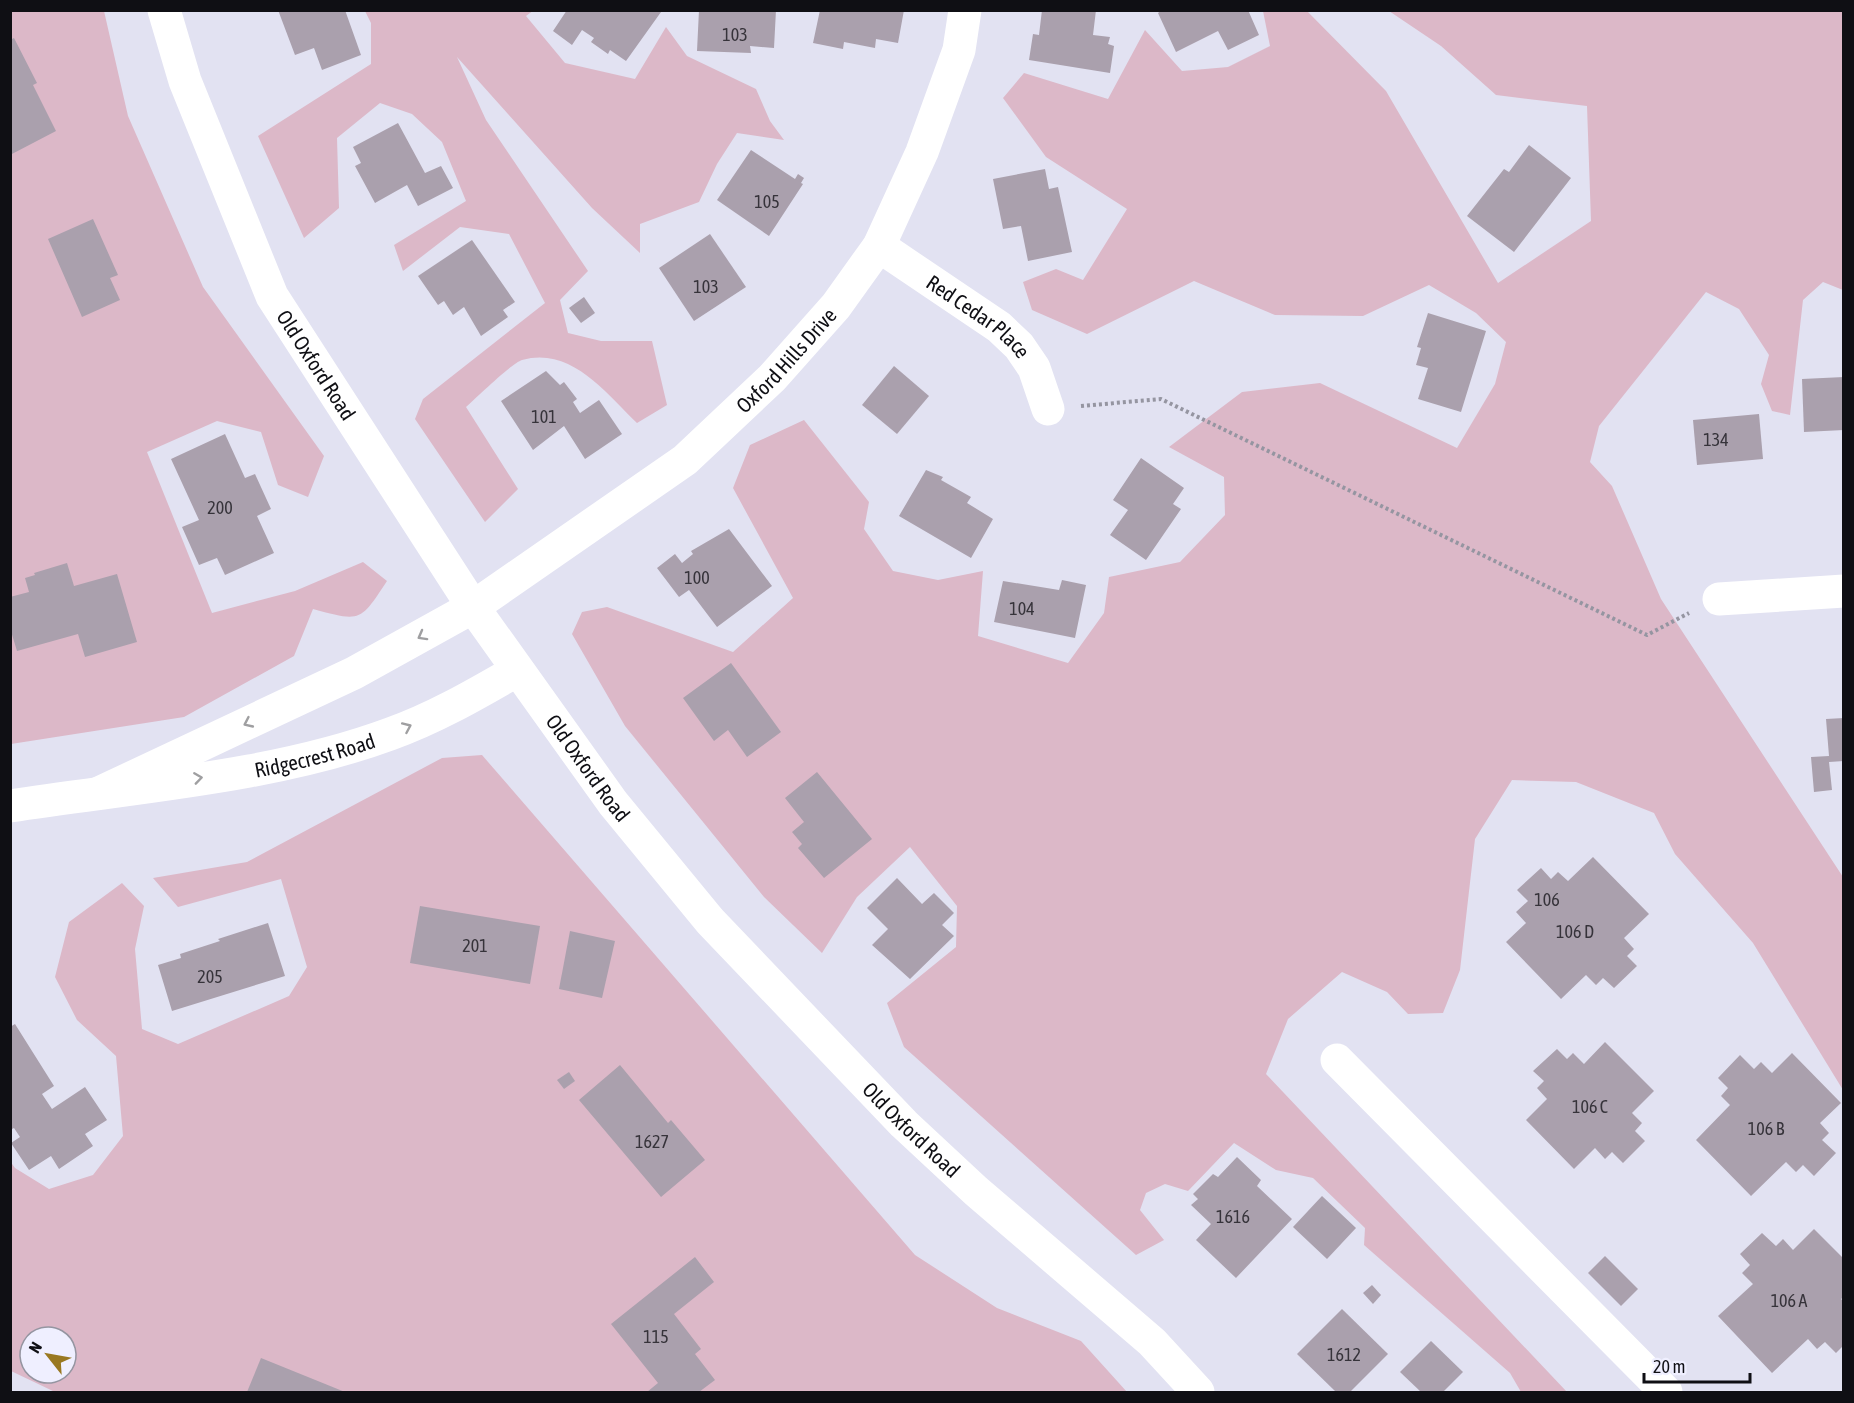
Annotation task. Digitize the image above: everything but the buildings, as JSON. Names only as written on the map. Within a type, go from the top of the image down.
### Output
[{"type":"street","name":"Old Oxford Road","points":[[164,10],[185,81],[272,296],[516,671],[613,802],[734,947],[904,1124],[975,1191],[1152,1342],[1198,1392]]},
{"type":"street","name":"Oxford Hills Drive","points":[[473,607],[686,460],[772,378],[836,306],[879,246],[922,152],[959,50],[965,10]]},
{"type":"street","name":"Red Cedar Place","points":[[879,246],[999,327],[1019,346],[1034,368],[1048,409]]},
{"type":"street","points":[[1719,598],[1844,591]]},
{"type":"street","name":"Ridgecrest Road","points":[[99,793],[354,673],[473,607]]},
{"type":"street","name":"Ridgecrest Road","points":[[10,806],[266,768],[337,751],[391,734],[449,708],[516,671]]},
{"type":"street","points":[[1337,1060],[1666,1392]]},
{"type":"path","points":[[1048,409],[1161,399],[1647,635],[1719,598]]},
{"type":"shaded area","points":[[534,10],[526,16],[565,63],[635,79],[666,27],[687,56],[756,89],[770,121],[784,140],[737,133],[717,164],[699,202],[640,224],[640,253],[592,208],[457,57],[486,120],[588,271],[560,300],[568,333],[601,341],[652,341],[667,405],[637,423],[600,386],[572,366],[540,357],[517,363],[466,407],[518,489],[485,522],[415,419],[423,399],[545,303],[509,234],[460,227],[403,271],[394,245],[466,201],[442,142],[412,114],[380,103],[337,138],[339,208],[304,238],[258,136],[371,64],[371,23],[365,11]]},
{"type":"shaded area","points":[[11,11],[104,11],[128,116],[203,287],[324,456],[308,497],[278,485],[261,432],[217,421],[147,452],[212,613],[295,591],[363,562],[387,581],[371,604],[358,615],[341,616],[313,609],[294,656],[184,717],[11,744]]},
{"type":"shaded area","points":[[1263,11],[1307,11],[1386,91],[1498,283],[1591,221],[1587,106],[1496,95],[1441,46],[1389,11],[1843,11],[1843,290],[1823,282],[1803,300],[1790,415],[1772,411],[1761,384],[1769,355],[1739,309],[1706,292],[1599,426],[1590,462],[1612,486],[1661,599],[1843,877],[1843,1090],[1753,943],[1675,854],[1654,813],[1576,782],[1512,780],[1475,839],[1460,970],[1443,1013],[1408,1014],[1387,992],[1342,972],[1288,1019],[1266,1074],[1567,1392],[1521,1392],[1510,1373],[1364,1245],[1365,1228],[1313,1178],[1276,1170],[1234,1143],[1188,1191],[1165,1184],[1146,1193],[1140,1210],[1164,1240],[1136,1255],[904,1047],[887,1003],[956,947],[957,906],[910,847],[857,897],[822,953],[764,897],[625,726],[572,634],[582,612],[607,607],[733,652],[793,598],[733,488],[750,445],[804,420],[869,502],[864,529],[893,571],[938,580],[983,571],[978,636],[1068,663],[1104,613],[1109,577],[1180,562],[1225,515],[1224,477],[1169,447],[1242,392],[1320,383],[1457,448],[1495,384],[1506,342],[1476,313],[1429,285],[1363,316],[1275,315],[1194,281],[1087,334],[1032,310],[1023,282],[1056,269],[1083,280],[1127,209],[1046,157],[1003,98],[1024,73],[1108,99],[1145,30],[1182,71],[1228,67],[1270,46]]},
{"type":"shaded area","points":[[482,755],[915,1255],[997,1308],[1081,1341],[1127,1392],[55,1392],[40,1385],[78,1385],[78,1325],[18,1325],[18,1374],[11,1371],[10,1161],[15,1168],[49,1189],[93,1175],[123,1136],[116,1056],[77,1020],[55,977],[69,922],[122,883],[144,906],[135,949],[142,1029],[178,1044],[289,996],[307,967],[281,879],[178,907],[153,878],[247,862],[442,758]]}]
